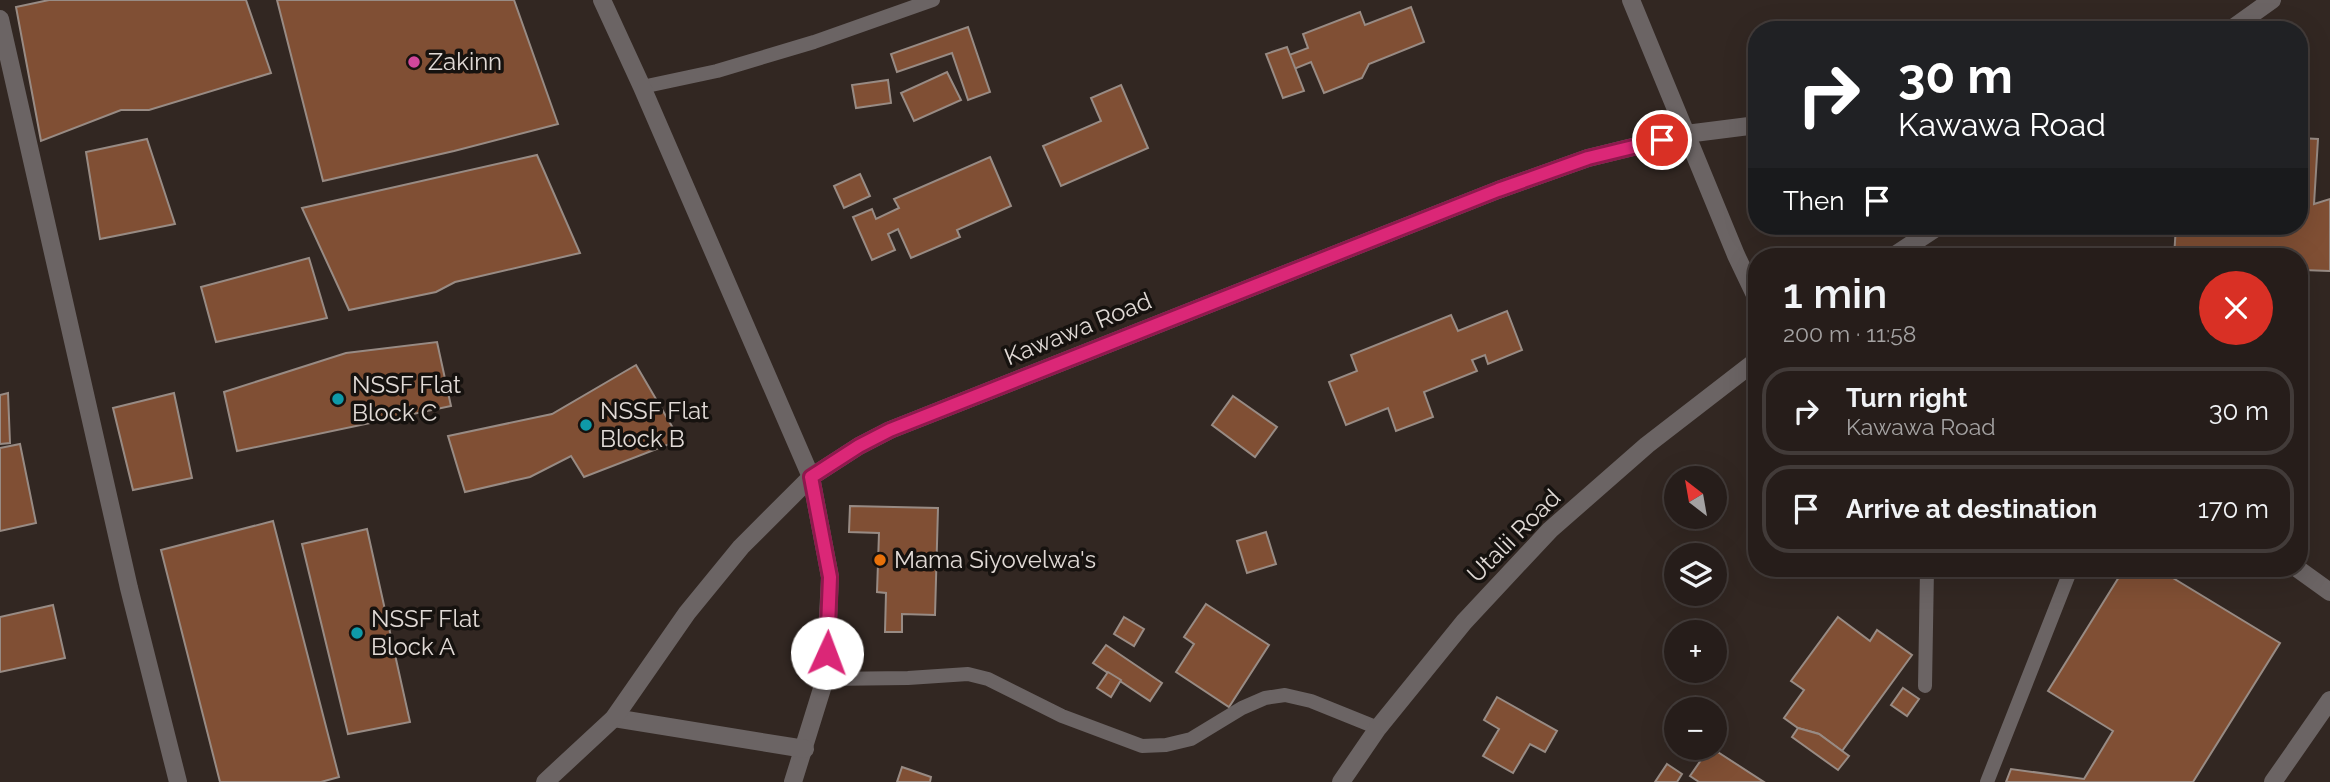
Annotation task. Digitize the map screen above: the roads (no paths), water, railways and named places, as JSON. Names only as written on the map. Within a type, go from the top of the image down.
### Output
[{"type":"street","points":[[602,0],[811,477],[830,577],[825,679],[793,782]]},
{"type":"street","points":[[1631,0],[1748,278]]},
{"type":"street","points":[[2243,21],[2272,0]]},
{"type":"street","points":[[0,19],[129,588],[178,782]]},
{"type":"street","name":"Kawawa Road","points":[[545,782],[614,718],[687,613],[741,547],[811,477],[859,446],[890,430],[1498,190],[1588,158],[1686,134],[1748,126]]},
{"type":"street","points":[[1906,248],[1925,235]]},
{"type":"street","name":"Utalii Road","points":[[1341,782],[1378,728],[1464,622],[1550,530],[1647,445],[1748,367]]},
{"type":"street","points":[[2308,576],[2330,592]]},
{"type":"street","points":[[2273,782],[2330,700]]},
{"type":"street","points":[[614,718],[804,749]]},
{"type":"lane","points":[[642,87],[717,71],[778,53],[877,22],[933,0]]},
{"type":"lane","points":[[1925,686],[1927,577]]},
{"type":"lane","points":[[1987,782],[2068,577]]},
{"type":"lane","points":[[825,679],[968,674],[988,679],[1082,725],[1142,746],[1166,745],[1191,739],[1242,708],[1265,698],[1285,695],[1311,701],[1378,728]]},
{"type":"place","name":"Zakinn","points":[[414,62]]},
{"type":"place","name":"NSSF Flat Block C","points":[[338,399]]},
{"type":"place","name":"NSSF Flat Block B","points":[[586,425]]},
{"type":"place","name":"Mama Siyovelwa's","points":[[880,560]]},
{"type":"place","name":"NSSF Flat Block A","points":[[357,633]]}]
